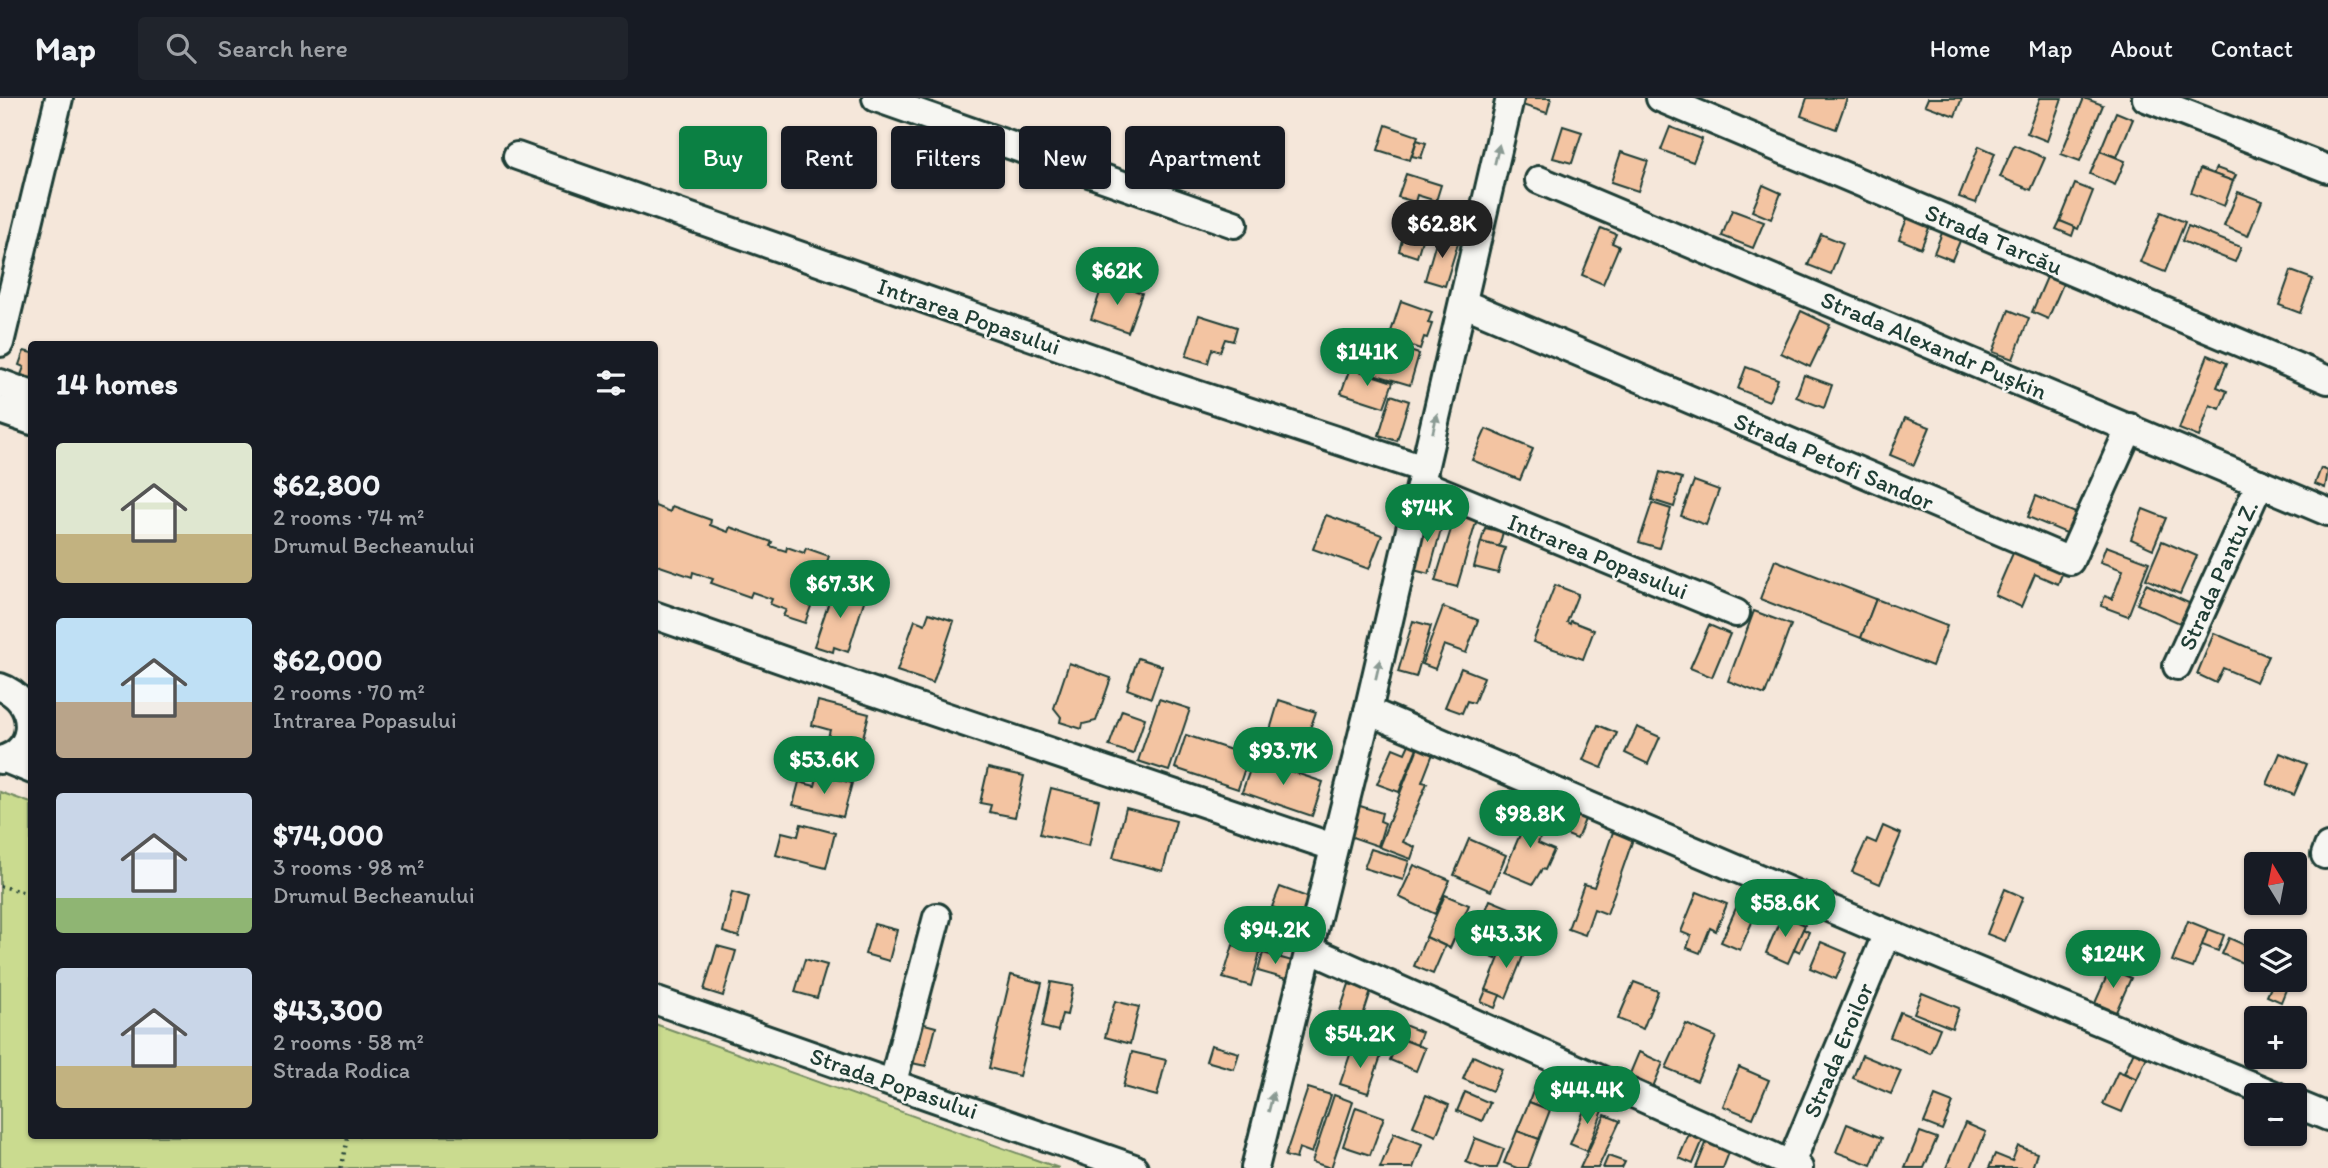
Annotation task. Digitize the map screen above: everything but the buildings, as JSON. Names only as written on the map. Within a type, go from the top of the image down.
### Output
[{"type":"street","points":[[0,343],[59,98]]},
{"type":"street","points":[[876,98],[1234,224]]},
{"type":"street","points":[[1255,1168],[1368,711],[1510,98]]},
{"type":"street","name":"Strada Tarcău","points":[[1660,98],[2328,380]]},
{"type":"street","points":[[2146,98],[2181,105],[2328,169]]},
{"type":"street","name":"Intrarea Popasului","points":[[516,156],[1422,476],[1736,613]]},
{"type":"street","name":"Strada Alexandr Pușkin","points":[[1539,180],[2328,512]]},
{"type":"street","name":"Strada Petofi Sandor","points":[[1463,303],[2070,561],[2130,427]]},
{"type":"street","points":[[0,383],[28,394]]},
{"type":"street","points":[[0,410],[28,420]]},
{"type":"street","name":"Strada Pantu Z.","points":[[2177,666],[2260,483]]},
{"type":"street","points":[[658,616],[1333,847]]},
{"type":"street","points":[[0,687],[10,690],[23,703],[28,720]]},
{"type":"street","points":[[1368,711],[2246,1083]]},
{"type":"street","points":[[3,759],[28,741]]},
{"type":"street","points":[[3,759],[28,768]]},
{"type":"street","points":[[893,1082],[937,917]]},
{"type":"street","name":"Strada Eroilor","points":[[1793,1167],[1887,933]]},
{"type":"street","points":[[1309,949],[1793,1167]]},
{"type":"street","name":"Strada Popasului","points":[[658,1001],[1134,1168]]},
{"type":"street","points":[[2307,1108],[2328,1117]]},
{"type":"path","points":[[0,886],[28,893]]},
{"type":"path","points":[[341,1168],[347,1139]]},
{"type":"green space","points":[[0,792],[28,802],[28,1139],[658,1139],[658,1025],[1059,1168],[0,1168]]}]
